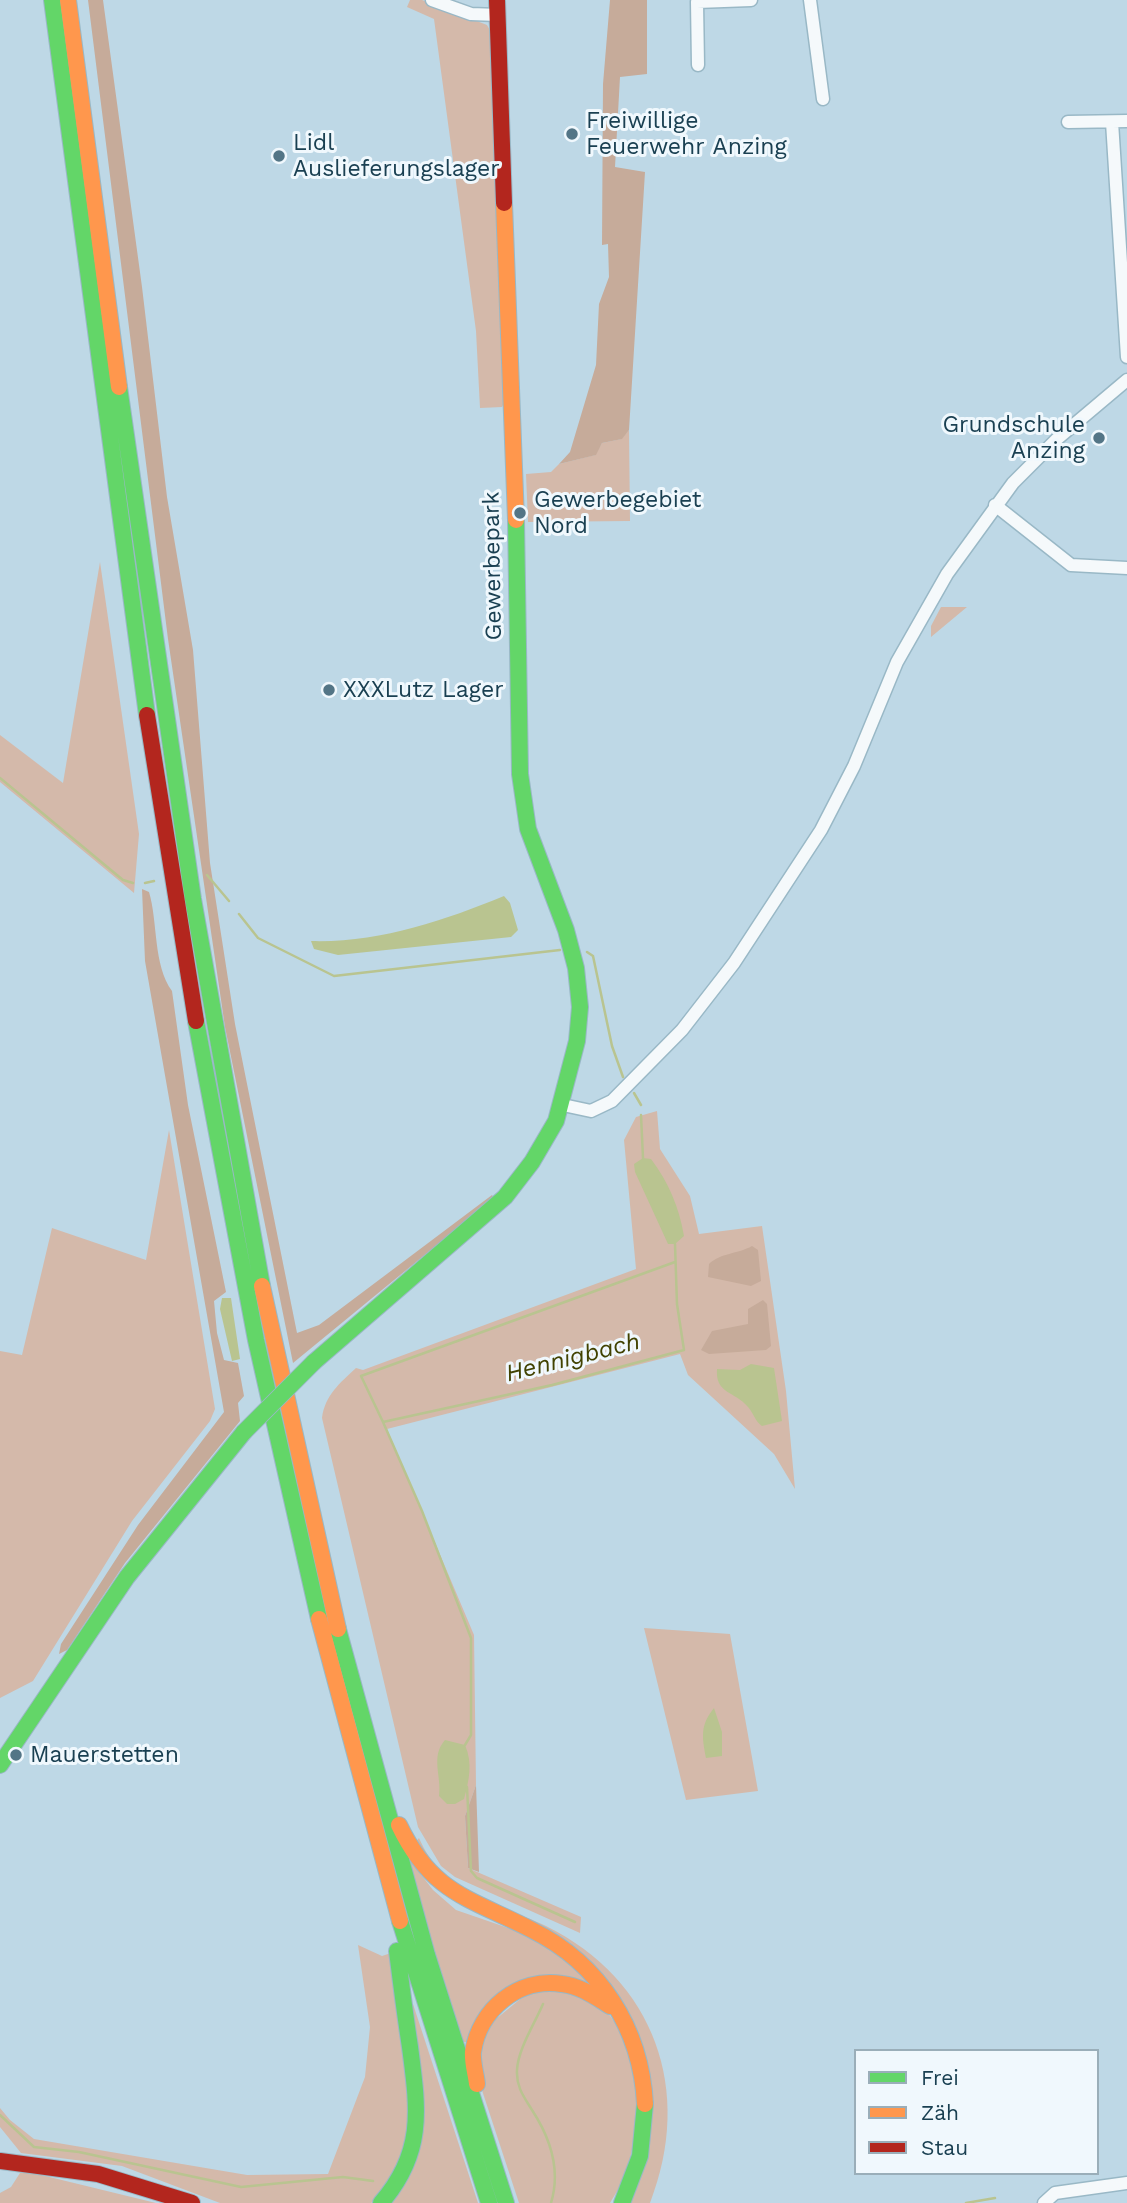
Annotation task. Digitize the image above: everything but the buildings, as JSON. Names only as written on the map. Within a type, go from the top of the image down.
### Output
[{"type":"main road","points":[[52,0],[147,709],[224,1171],[296,1525],[387,1880],[489,2203]]},
{"type":"main road","points":[[68,0],[146,593],[212,1016],[285,1397],[378,1786],[435,1983],[506,2203]]},
{"type":"main road","name":"Gewerbepark","points":[[0,1765],[127,1577],[244,1432],[314,1362],[491,1212],[532,1162],[562,1105],[577,1041],[579,999],[566,930],[528,829],[520,774],[516,539],[498,8]]},
{"type":"main road","points":[[378,1786],[393,1807],[405,1840],[435,1881],[462,1900],[555,1942],[593,1972],[610,1994],[622,2017],[640,2066],[646,2115],[638,2165],[622,2203]]},
{"type":"main road","points":[[381,2203],[406,2171],[413,2155],[418,2109],[398,1954],[386,1901],[387,1880]]},
{"type":"main road","points":[[485,2140],[487,2114],[475,2077],[474,2049],[479,2030],[499,2001],[527,1985],[561,1982],[587,1990],[622,2017]]},
{"type":"main road","points":[[0,2161],[99,2175],[146,2186],[192,2203]]},
{"type":"street","name":"Gewerbepark","points":[[432,0],[471,14],[498,8]]},
{"type":"street","points":[[698,65],[697,2],[751,0]]},
{"type":"street","points":[[810,0],[823,99]]},
{"type":"street","points":[[1068,122],[1127,121]]},
{"type":"street","points":[[1112,122],[1127,357]]},
{"type":"street","points":[[562,1105],[591,1111],[612,1101],[682,1030],[734,964],[821,830],[854,766],[897,662],[923,613],[995,505],[1037,457],[1127,380]]},
{"type":"street","points":[[995,505],[1071,565],[1127,568]]},
{"type":"street","points":[[1044,2203],[1055,2193],[1127,2183]]},
{"type":"shaded area","points":[[88,0],[103,0],[167,497],[193,650],[210,863],[235,1024],[297,1333],[319,1325],[492,1195],[494,1198],[293,1363],[225,1027],[168,639]]},
{"type":"shaded area","points":[[410,0],[422,0],[487,25],[492,34],[505,401],[502,407],[480,408],[476,331],[434,19],[407,7]]},
{"type":"shaded area","points":[[610,0],[647,0],[647,74],[620,77],[615,167],[645,172],[629,430],[622,439],[602,443],[596,455],[559,464],[570,452],[596,365],[599,304],[609,277],[608,244],[602,245],[603,84]]},
{"type":"shaded area","points":[[629,430],[630,521],[528,522],[526,474],[551,472],[559,464],[595,455],[602,443],[621,439]]},
{"type":"shaded area","points":[[100,562],[139,834],[134,893],[0,782],[0,735],[63,783]]},
{"type":"shaded area","points":[[941,607],[967,607],[931,637],[931,626]]},
{"type":"shaded area","points":[[142,889],[149,892],[162,969],[172,991],[188,1105],[226,1292],[214,1301],[217,1333],[224,1360],[238,1363],[244,1396],[238,1403],[240,1421],[125,1563],[67,1650],[59,1654],[61,1644],[138,1525],[224,1412],[145,961]]},
{"type":"shaded area","points":[[504,896],[510,903],[518,930],[511,937],[338,955],[314,949],[311,941],[361,938],[410,929]]},
{"type":"shaded area","points":[[657,1111],[660,1149],[690,1196],[699,1234],[762,1226],[786,1391],[795,1489],[774,1454],[688,1375],[680,1354],[387,1429],[474,1635],[476,1785],[465,1816],[468,1868],[581,1917],[580,1933],[455,1877],[441,1866],[418,1827],[322,1418],[330,1396],[356,1368],[363,1370],[636,1269],[624,1140],[636,1117]]},
{"type":"shaded area","points":[[169,1130],[215,1409],[210,1421],[132,1521],[33,1681],[0,1698],[0,1351],[22,1355],[52,1228],[146,1260]]},
{"type":"shaded area","points":[[643,1158],[651,1159],[676,1205],[684,1236],[675,1244],[668,1244],[635,1172],[634,1164]]},
{"type":"shaded area","points":[[752,1246],[758,1250],[761,1281],[751,1286],[708,1277],[709,1264],[713,1260]]},
{"type":"shaded area","points":[[222,1298],[231,1298],[240,1359],[232,1361],[220,1309]]},
{"type":"shaded area","points":[[763,1300],[767,1304],[771,1346],[766,1350],[709,1354],[701,1350],[712,1331],[748,1324],[748,1309]]},
{"type":"shaded area","points":[[751,1364],[774,1368],[782,1421],[762,1426],[743,1402],[719,1383],[717,1369],[740,1370]]},
{"type":"shaded area","points":[[644,1628],[730,1634],[758,1791],[686,1800]]},
{"type":"shaded area","points":[[714,1708],[722,1732],[722,1756],[706,1758],[703,1731]]},
{"type":"shaded area","points":[[445,1740],[465,1745],[469,1758],[469,1779],[464,1799],[455,1804],[447,1804],[439,1796],[437,1760]]},
{"type":"shaded area","points":[[476,1785],[479,1872],[468,1868],[465,1816]]},
{"type":"shaded area","points":[[419,1838],[429,1857],[457,1884],[473,1894],[546,1926],[584,1949],[614,1976],[638,2008],[655,2043],[665,2080],[668,2120],[663,2161],[650,2203],[630,2203],[644,2167],[650,2131],[651,2095],[645,2060],[633,2027],[615,1996],[591,1968],[561,1943],[480,1905],[444,1883],[428,1866],[414,1844]]},
{"type":"shaded area","points":[[405,1854],[433,1890],[456,1910],[514,1930],[546,1946],[595,1984],[547,1977],[468,2042],[460,2042]]},
{"type":"shaded area","points":[[358,1945],[382,1956],[391,1953],[406,2073],[409,2146],[379,2197],[371,2203],[220,2203],[122,2166],[21,2153],[0,2127],[0,2108],[10,2120],[34,2139],[247,2175],[328,2174],[365,2077],[370,2027]]},
{"type":"shaded area","points":[[571,1990],[605,2009],[621,2033],[630,2056],[637,2107],[630,2159],[622,2182],[610,2203],[519,2203],[477,2075],[484,2027],[522,1991]]},
{"type":"shaded area","points":[[413,2004],[478,2203],[388,2203],[405,2179]]},
{"type":"shaded area","points":[[29,2172],[156,2203],[0,2203],[0,2193],[11,2187],[20,2173]]},
{"type":"waterway","name":"Hennigbach","points":[[0,778],[123,880],[133,883]]},
{"type":"waterway","name":"Hennigbach","points":[[207,875],[229,901]]},
{"type":"waterway","name":"Hennigbach","points":[[145,883],[154,881]]},
{"type":"waterway","name":"Hennigbach","points":[[239,914],[258,938],[334,976],[560,950]]},
{"type":"waterway","name":"Hennigbach","points":[[587,952],[593,956],[612,1046],[623,1077]]},
{"type":"waterway","name":"Hennigbach","points":[[634,1093],[641,1105]]},
{"type":"waterway","name":"Hennigbach","points":[[641,1115],[643,1158]]},
{"type":"waterway","name":"Hennigbach","points":[[465,1745],[471,1735],[471,1638],[422,1511],[383,1422],[552,1385],[684,1350],[677,1304],[675,1244]]},
{"type":"waterway","name":"Hennigbach","points":[[383,1422],[361,1376],[675,1262]]},
{"type":"waterway","name":"Hennigbach","points":[[467,1787],[471,1871],[477,1878],[575,1922]]},
{"type":"waterway","name":"Hennigbach","points":[[543,2004],[520,2054],[517,2076],[521,2092],[549,2143],[555,2179],[551,2203]]},
{"type":"waterway","points":[[0,2115],[34,2147],[79,2152],[241,2187],[343,2177],[373,2181]]},
{"type":"waterway","points":[[966,2203],[995,2198]]},
{"type":"traffic: fast","points":[[52,0],[147,715]]},
{"type":"traffic: fast","points":[[119,387],[193,899],[262,1286]]},
{"type":"traffic: fast","points":[[314,1362],[505,1197],[532,1162],[556,1121],[577,1041],[580,1007],[576,968],[566,930],[528,829],[520,774],[516,520]]},
{"type":"traffic: fast","points":[[196,1021],[256,1340],[319,1619]]},
{"type":"traffic: fast","points":[[244,1432],[314,1362]]},
{"type":"traffic: fast","points":[[0,1765],[127,1577],[244,1432]]},
{"type":"traffic: fast","points":[[338,1629],[427,1955],[506,2203]]},
{"type":"traffic: fast","points":[[400,1921],[489,2203]]},
{"type":"traffic: fast","points":[[381,2203],[405,2166],[415,2129],[415,2090],[397,1951]]},
{"type":"traffic: fast","points":[[622,2203],[640,2156],[645,2104]]},
{"type":"traffic: slow","points":[[68,0],[119,387]]},
{"type":"traffic: slow","points":[[504,203],[516,520]]},
{"type":"traffic: slow","points":[[262,1286],[338,1629]]},
{"type":"traffic: slow","points":[[319,1619],[400,1921]]},
{"type":"traffic: slow","points":[[399,1825],[425,1866],[439,1880],[471,1901],[556,1944],[597,1980],[612,2001],[635,2050],[642,2076],[645,2104]]},
{"type":"traffic: slow","points":[[477,2084],[473,2056],[477,2037],[492,2010],[516,1991],[546,1983],[569,1985],[610,2006]]},
{"type":"traffic: jam","points":[[497,0],[504,203]]},
{"type":"traffic: jam","points":[[147,715],[196,1021]]},
{"type":"traffic: jam","points":[[0,2161],[98,2174],[192,2203]]},
{"type":"place","name":"Freiwillige Feuerwehr Anzing","points":[[572,134]]},
{"type":"place","name":"Lidl Auslieferungslager","points":[[279,156]]},
{"type":"place","name":"Grundschule Anzing","points":[[1099,438]]},
{"type":"place","name":"Gewerbegebiet Nord","points":[[520,513]]},
{"type":"place","name":"XXXLutz Lager","points":[[329,690]]},
{"type":"place","name":"Mauerstetten","points":[[16,1755]]}]
